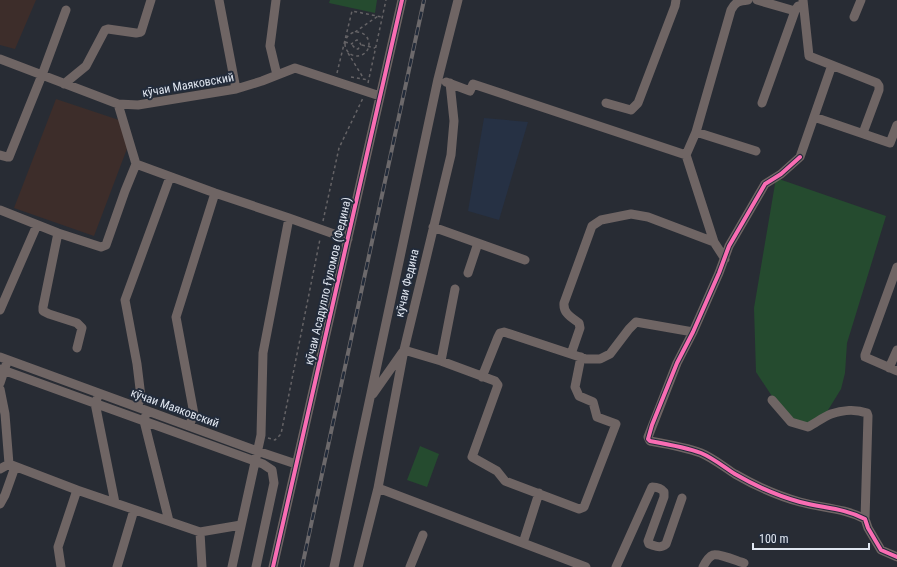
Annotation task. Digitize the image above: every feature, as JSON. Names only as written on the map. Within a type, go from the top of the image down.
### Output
[{"type":"street","points":[[64,84],[86,66],[105,30],[108,29],[136,33],[141,32],[151,0]]},
{"type":"street","points":[[219,0],[236,89]]},
{"type":"street","name":"кӯчаи Асадулло Ғуломов (Федина)","points":[[273,567],[402,0]]},
{"type":"street","points":[[334,567],[438,79],[458,0]]},
{"type":"street","points":[[606,103],[630,110],[638,103],[676,0]]},
{"type":"street","points":[[724,259],[714,242],[686,155],[696,132],[731,10],[734,5],[740,1],[748,0]]},
{"type":"street","points":[[757,0],[795,11]]},
{"type":"street","points":[[762,103],[795,11],[802,0]]},
{"type":"street","points":[[802,0],[809,56],[877,82],[879,86],[879,90],[862,133]]},
{"type":"street","points":[[854,17],[861,0]]},
{"type":"street","points":[[273,1],[270,46],[277,75]]},
{"type":"street","points":[[0,155],[9,157],[66,10]]},
{"type":"street","name":"кӯчаи Маяковский","points":[[0,59],[118,104],[138,105],[236,89],[294,68],[380,96]]},
{"type":"street","points":[[832,65],[800,157],[781,174],[764,184],[729,246],[693,332],[677,363],[652,425],[648,439],[650,441],[669,444],[701,454],[741,477],[800,502],[829,507],[858,515],[865,519]]},
{"type":"street","points":[[438,79],[470,91],[473,84],[686,155]]},
{"type":"street","name":"кӯчаи Федина","points":[[358,567],[378,488],[404,350],[451,155],[454,121],[450,83]]},
{"type":"street","points":[[0,210],[58,233],[102,247],[106,245],[136,164],[118,104]]},
{"type":"street","points":[[814,117],[890,142],[897,125]]},
{"type":"street","points":[[696,132],[756,151]]},
{"type":"street","points":[[136,164],[348,239]]},
{"type":"street","points":[[137,408],[141,397],[138,364],[125,300],[170,177]]},
{"type":"street","points":[[190,426],[194,414],[176,317],[215,193]]},
{"type":"street","points":[[571,354],[580,328],[579,322],[567,313],[564,308],[564,302],[592,226],[595,223],[601,220],[631,214],[648,217],[714,242]]},
{"type":"street","points":[[232,567],[261,435],[262,353],[289,218]]},
{"type":"street","points":[[0,310],[37,225]]},
{"type":"street","points":[[433,227],[525,260]]},
{"type":"street","points":[[58,233],[43,311],[77,323],[82,328],[77,348]]},
{"type":"street","points":[[468,273],[478,243]]},
{"type":"street","points":[[897,268],[865,353],[865,357],[893,369],[897,350]]},
{"type":"street","points":[[441,362],[455,289]]},
{"type":"street","points":[[482,376],[500,333],[504,332],[584,358],[600,359],[610,354],[629,328],[636,322],[693,332]]},
{"type":"street","points":[[370,399],[404,350],[495,381],[498,385],[472,457],[497,471],[505,480],[579,509],[584,507],[616,424],[597,417],[593,402],[579,396],[575,387],[584,358]]},
{"type":"street","points":[[0,383],[4,359]]},
{"type":"street","name":"кӯчаи Маяковский","points":[[4,359],[296,464]]},
{"type":"street","points":[[2,370],[264,464],[272,470],[274,483],[256,567]]},
{"type":"street","points":[[0,389],[12,465],[5,496],[0,504]]},
{"type":"street","points":[[99,393],[95,404],[115,503]]},
{"type":"street","points":[[772,400],[791,422],[808,427],[831,414],[850,411],[862,411],[867,413],[865,519],[868,528],[881,550],[897,557]]},
{"type":"street","points":[[148,411],[144,421],[169,521]]},
{"type":"street","points":[[0,469],[12,465],[77,490],[200,532],[241,524]]},
{"type":"street","points":[[616,567],[652,487],[661,489],[664,492],[664,497],[648,541],[649,544],[659,548],[666,544],[682,498]]},
{"type":"street","points":[[378,488],[586,567]]},
{"type":"street","points":[[61,567],[58,547],[77,490]]},
{"type":"street","points":[[523,543],[539,493]]},
{"type":"street","points":[[117,567],[134,510]]},
{"type":"street","points":[[200,532],[202,567]]},
{"type":"street","points":[[410,567],[423,535]]},
{"type":"street","points":[[703,567],[707,560],[713,555],[719,555],[744,563]]},
{"type":"path","points":[[335,82],[352,11],[382,17]]},
{"type":"path","points":[[364,79],[346,50],[345,42],[348,36],[378,16]]},
{"type":"path","points":[[348,53],[359,56],[365,53],[368,47],[369,42],[365,36],[359,32],[355,32]]},
{"type":"path","points":[[352,44],[357,40],[361,43],[361,45],[376,48]]},
{"type":"path","points":[[345,42],[352,44],[352,46],[356,49],[361,45]]},
{"type":"path","points":[[350,77],[369,80]]},
{"type":"shaded area","points":[[0,0],[36,0],[15,49],[0,45]]},
{"type":"shaded area","points":[[56,99],[119,120],[128,146],[94,236],[14,208]]},
{"type":"shaded area","points":[[484,118],[528,122],[499,220],[468,211]]},
{"type":"green space","points":[[330,0],[377,0],[375,13],[329,3]]},
{"type":"green space","points":[[776,178],[886,216],[847,343],[845,373],[841,389],[825,415],[805,424],[785,416],[756,372],[754,308]]},
{"type":"green space","points":[[420,446],[439,454],[427,487],[407,480]]},
{"type":"railway","points":[[302,567],[424,0]]},
{"type":"cycle path","points":[[273,567],[402,0]]},
{"type":"cycle path","points":[[800,157],[781,174],[765,184],[729,246],[719,273],[693,332],[677,363],[652,425],[648,439],[650,441],[682,447],[701,453],[742,478],[783,497],[857,515],[865,519],[868,528],[881,550],[897,557]]}]
